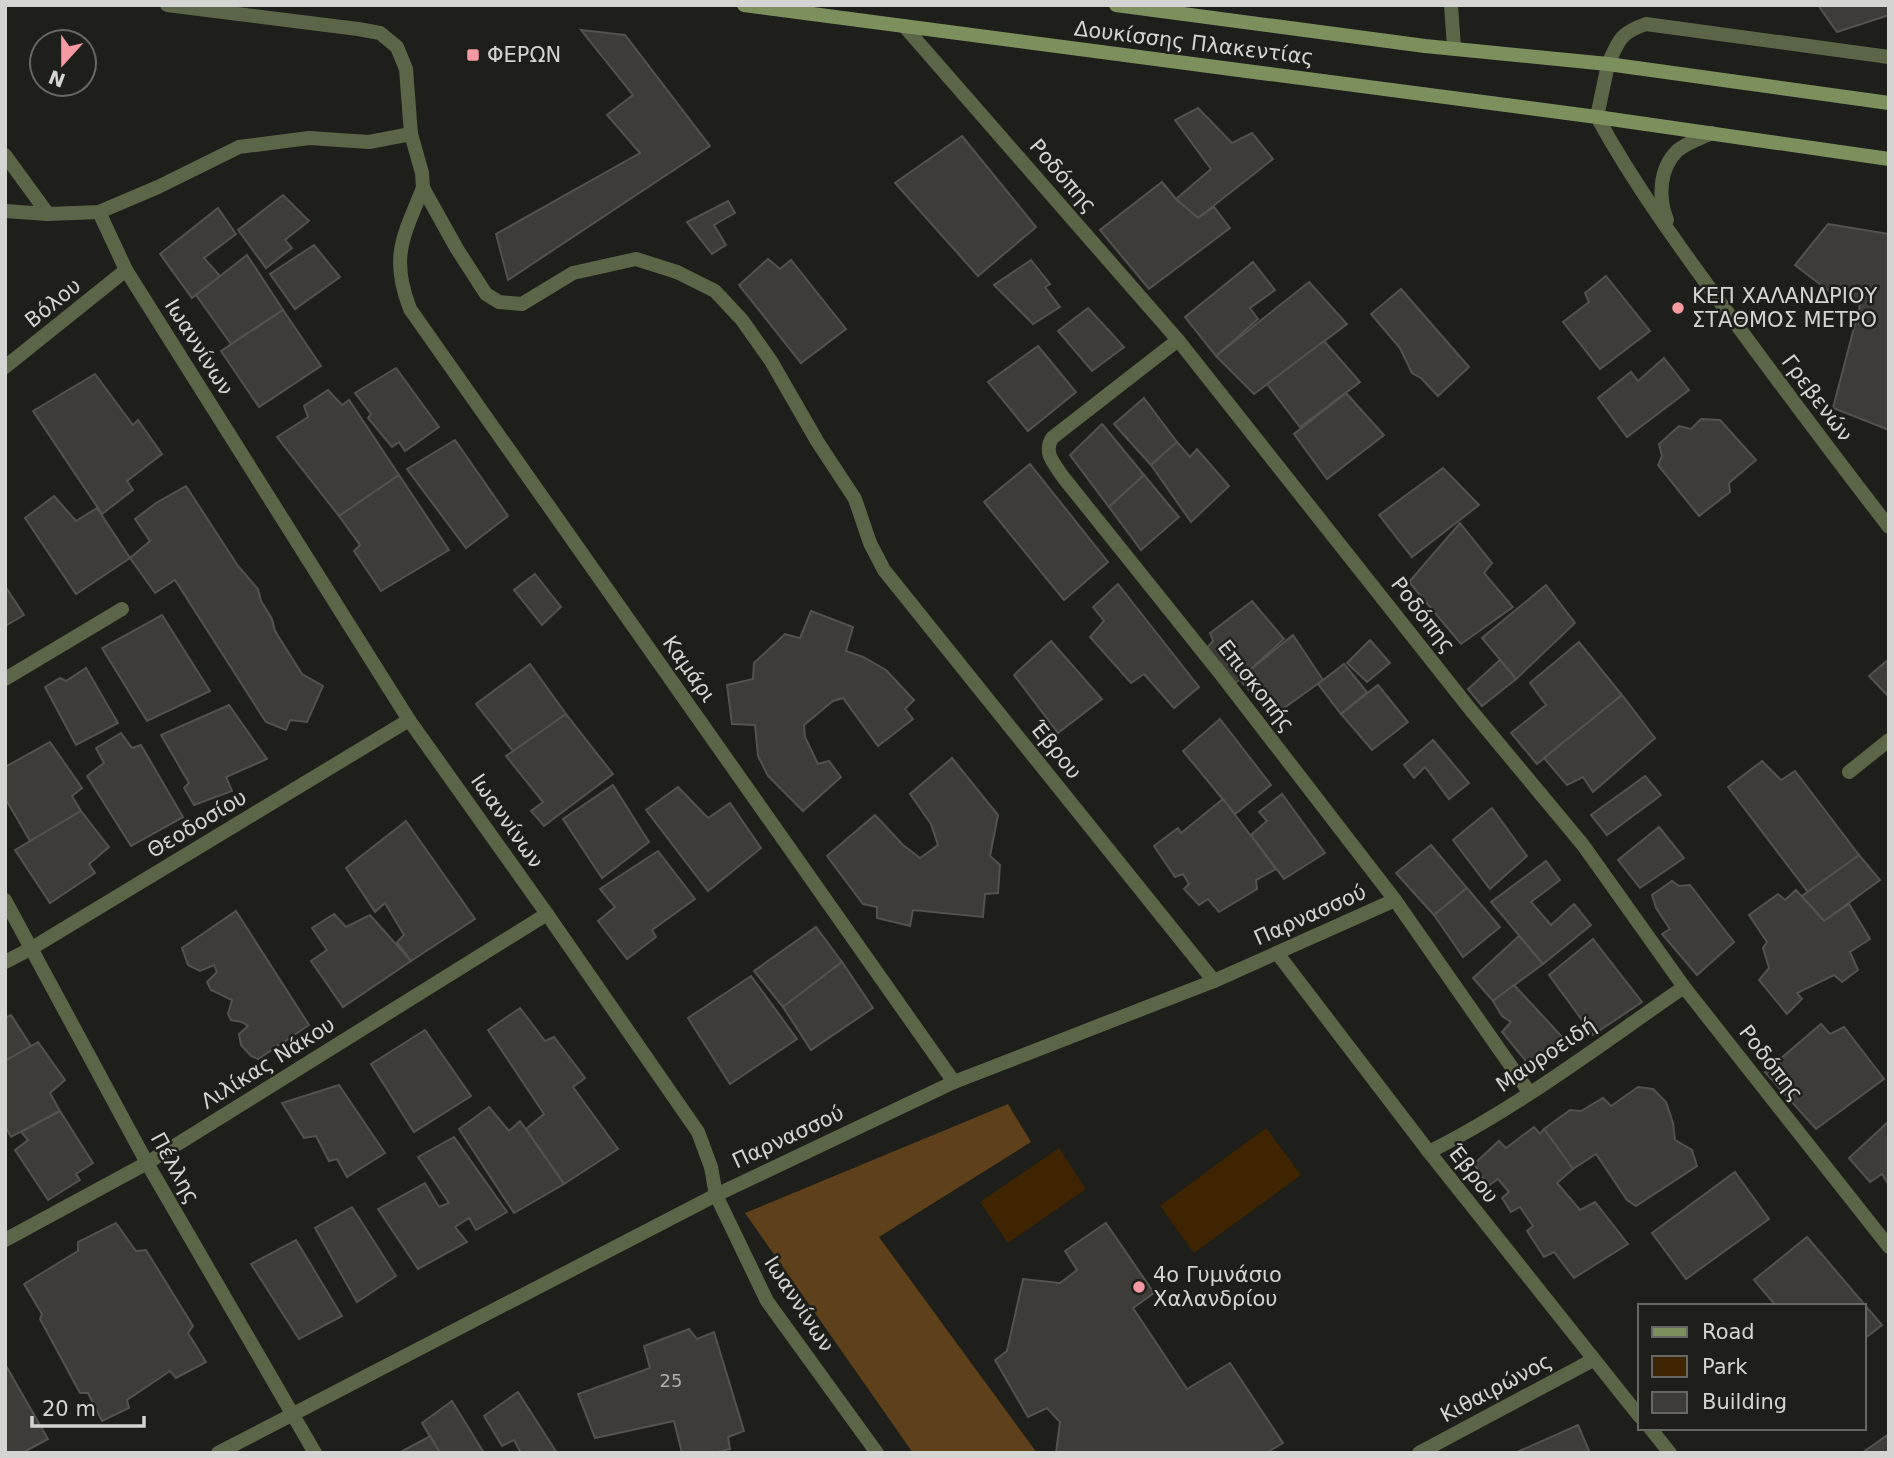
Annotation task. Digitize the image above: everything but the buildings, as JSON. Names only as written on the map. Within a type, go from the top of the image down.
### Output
[{"type":"main road","name":"Δουκίσσης Πλακεντίας","points":[[744,5],[1597,117],[1889,159]]},
{"type":"main road","name":"Δουκίσσης Πλακεντίας","points":[[1116,5],[1425,47],[1454,47],[1608,64],[1889,103]]},
{"type":"street","points":[[167,5],[380,33],[397,47],[406,69],[411,134],[422,173],[423,188]]},
{"type":"street","points":[[1451,5],[1454,47]]},
{"type":"street","points":[[1597,117],[1608,64],[1620,36],[1646,24],[1706,30],[1889,57]]},
{"type":"street","name":"Ροδόπης","points":[[904,26],[1178,340],[1470,709],[1583,845],[1684,987],[1889,1247]]},
{"type":"street","name":"Γρεβενών","points":[[1597,117],[1626,169],[1673,238],[1808,423],[1889,527]]},
{"type":"street","points":[[1673,238],[1663,212],[1663,175],[1678,151],[1712,133]]},
{"type":"street","points":[[5,211],[48,214],[99,212],[158,187],[239,147],[309,138],[369,142],[411,134]]},
{"type":"street","points":[[5,155],[48,214]]},
{"type":"street","name":"Έβρου","points":[[423,188],[457,250],[486,294],[499,302],[522,304],[573,273],[636,259],[677,272],[715,291],[750,330],[771,361],[817,441],[855,499],[870,543],[884,570],[1214,981]]},
{"type":"street","name":"Καμάρι","points":[[423,188],[401,243],[400,276],[410,309],[954,1082]]},
{"type":"street","name":"Ιωαννίνων","points":[[99,212],[126,270],[409,720],[698,1132],[716,1195],[767,1301],[877,1453]]},
{"type":"street","name":"Βόλου","points":[[5,367],[126,270]]},
{"type":"street","name":"Επισκοπής","points":[[1178,340],[1052,438],[1047,446],[1048,452],[1063,477],[1220,673],[1395,900],[1529,1092]]},
{"type":"street","points":[[5,678],[122,609]]},
{"type":"street","name":"Θεοδοσίου","points":[[5,962],[409,720]]},
{"type":"street","points":[[1849,772],[1889,740]]},
{"type":"street","name":"Πέλλης","points":[[5,900],[147,1163],[315,1453]]},
{"type":"street","name":"Παρνασσού","points":[[218,1453],[716,1195],[954,1082],[1214,981],[1395,900]]},
{"type":"street","name":"Λιλίκας Νάκου","points":[[5,1240],[147,1163],[547,914]]},
{"type":"street","name":"Έβρου","points":[[1277,953],[1429,1152],[1638,1415]]},
{"type":"street","name":"Μαυροειδή","points":[[1429,1152],[1455,1139],[1529,1092],[1684,987]]},
{"type":"street","name":"Κιθαιρώνος","points":[[1419,1453],[1593,1360]]},
{"type":"street","points":[[1652,1430],[1670,1453]]},
{"type":"green space","points":[[1266,1128],[1301,1175],[1194,1253],[1160,1206]]},
{"type":"green space","points":[[1059,1148],[1086,1189],[1008,1243],[980,1202]]},
{"type":"shaded area","points":[[1008,1104],[1031,1142],[879,1237],[1037,1453],[913,1453],[745,1213]]},
{"type":"place","name":"ΦΕΡΩΝ","points":[[473,55]]},
{"type":"place","name":"ΚΕΠ ΧΑΛΑΝΔΡΙΟΥ ΣΤΑΘΜΟΣ ΜΕΤΡΟ","points":[[1678,308]]},
{"type":"place","name":"4ο Γυμνάσιο Χαλανδρίου","points":[[1139,1287]]}]
